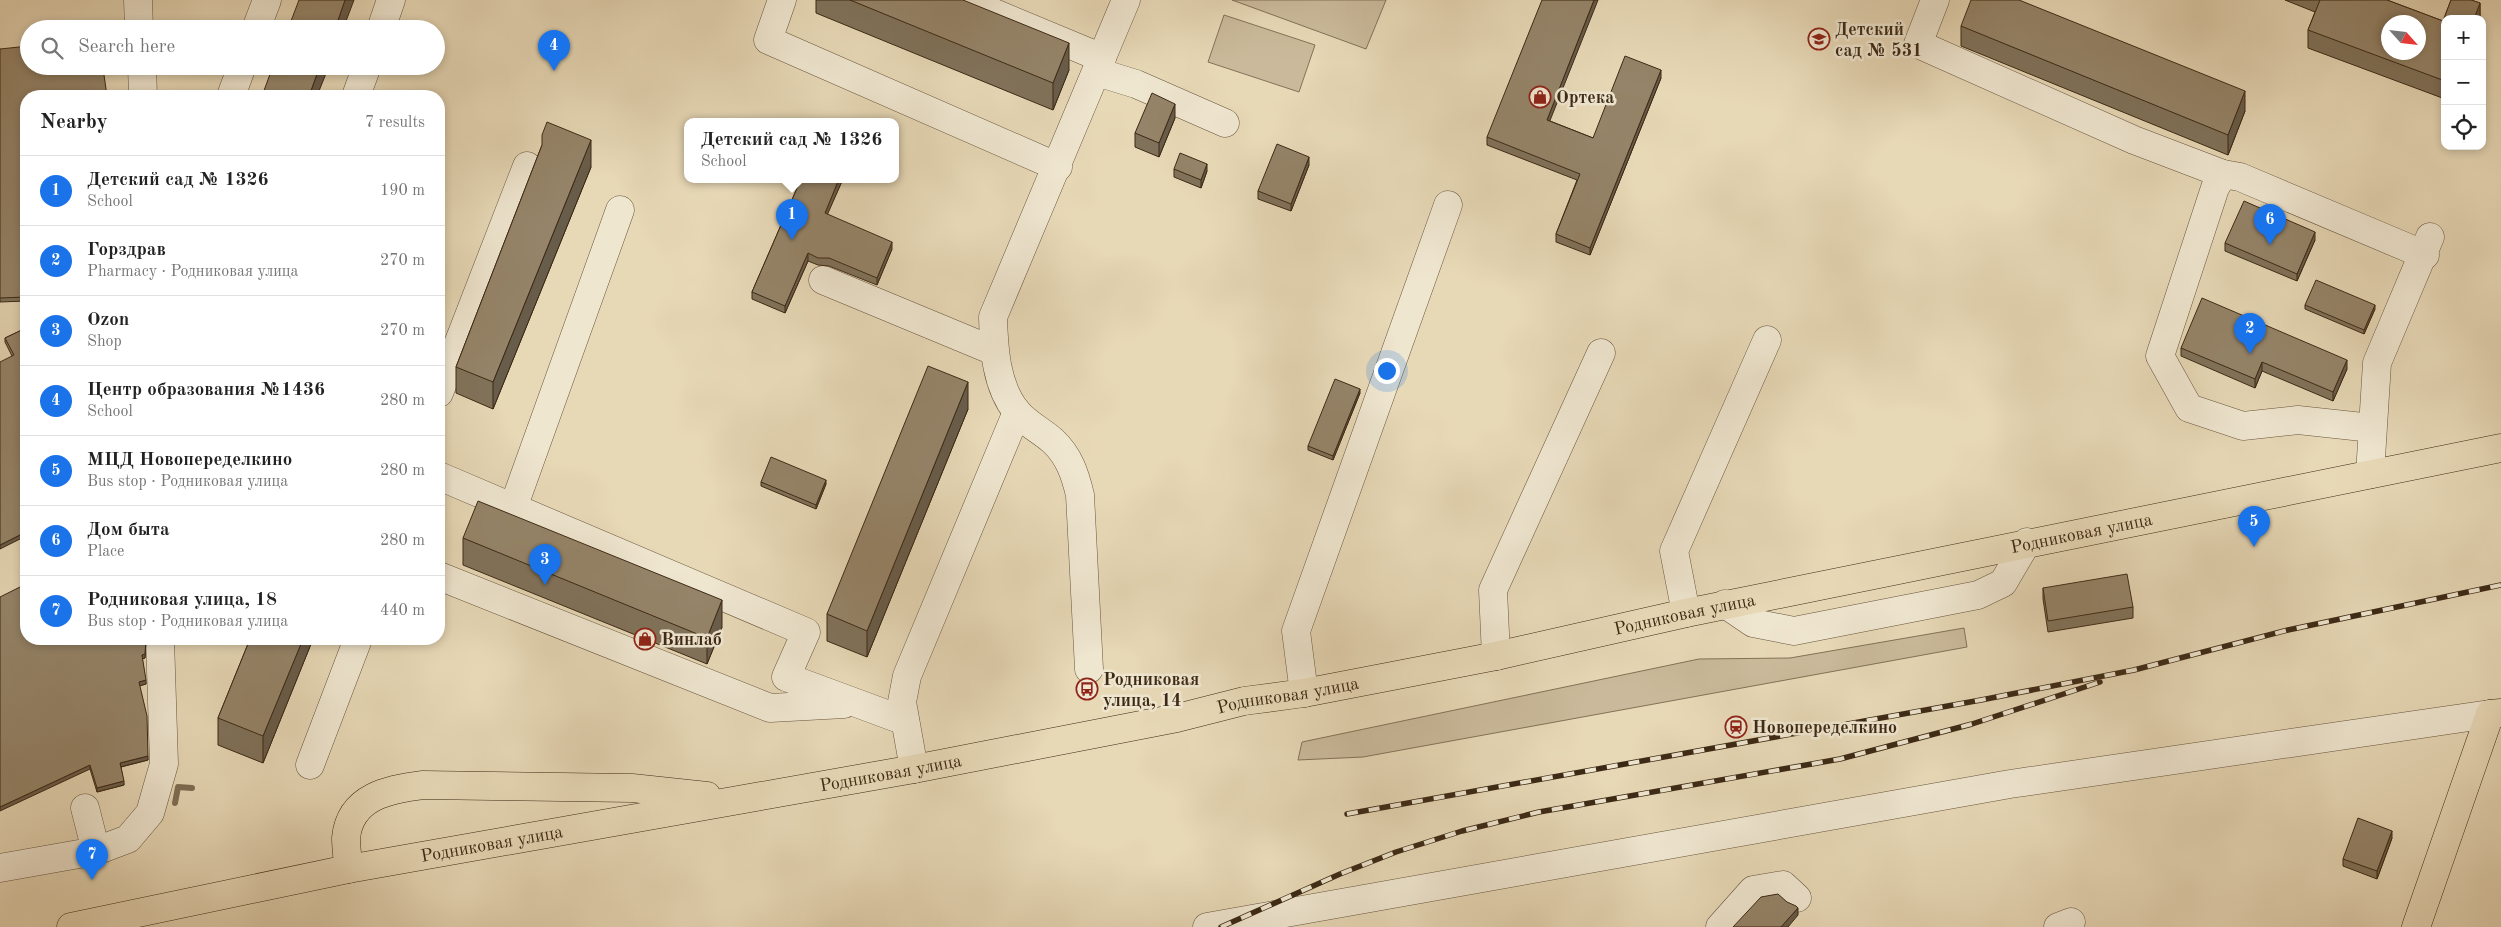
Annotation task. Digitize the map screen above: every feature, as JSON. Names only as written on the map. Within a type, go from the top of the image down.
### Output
[{"type":"main road","name":"Родниковая улица","points":[[70,927],[348,870],[914,768],[1176,718],[1230,704],[1304,693],[1496,656],[1725,604],[2501,448]]},
{"type":"main road","points":[[2416,927],[2495,714]]},
{"type":"main road","points":[[348,870],[346,837],[359,809],[374,796],[392,789],[423,785],[632,788],[738,800]]},
{"type":"street","points":[[138,0],[139,20]]},
{"type":"street","points":[[259,20],[267,0]]},
{"type":"street","points":[[384,20],[392,0]]},
{"type":"street","points":[[782,0],[768,40],[1058,166]]},
{"type":"street","points":[[963,0],[1136,84],[1225,122]]},
{"type":"street","points":[[1089,669],[1080,495],[1075,472],[1065,455],[1052,441],[1017,412],[1006,392],[994,352],[993,317],[1058,166],[1126,0]]},
{"type":"street","points":[[1935,0],[1918,44],[2134,140],[2223,174],[2240,177],[2428,246],[2377,363],[2370,474]]},
{"type":"street","points":[[142,75],[143,90]]},
{"type":"street","points":[[233,90],[239,75]]},
{"type":"street","points":[[358,90],[364,75]]},
{"type":"street","points":[[445,378],[527,166]]},
{"type":"street","points":[[2223,174],[2215,188],[2160,356],[2189,408],[2243,426],[2298,420],[2372,428]]},
{"type":"street","points":[[1304,693],[1296,631],[1448,205]]},
{"type":"street","points":[[513,508],[620,210]]},
{"type":"street","points":[[823,280],[994,352]]},
{"type":"street","points":[[1686,613],[1674,550],[1767,340]]},
{"type":"street","points":[[1496,656],[1493,590],[1601,353]]},
{"type":"street","points":[[914,768],[902,702],[907,676],[1017,412]]},
{"type":"street","points":[[445,479],[806,632],[786,678],[905,721]]},
{"type":"street","points":[[1725,604],[1753,623],[1794,631],[1978,595],[2003,583],[2027,542]]},
{"type":"street","points":[[445,578],[770,708],[855,703]]},
{"type":"street","points":[[0,868],[96,851],[128,839],[150,813],[164,764],[154,699],[159,645]]},
{"type":"street","points":[[310,765],[356,645]]},
{"type":"street","points":[[1207,927],[2010,784],[2495,714]]},
{"type":"street","points":[[85,808],[96,851]]},
{"type":"street","points":[[1720,927],[1753,890],[1782,885],[1797,898]]},
{"type":"shaded area","points":[[1232,0],[1386,0],[1366,49]]},
{"type":"shaded area","points":[[1224,15],[1315,45],[1299,92],[1208,62]]},
{"type":"shaded area","points":[[1964,628],[1967,647],[1363,757],[1298,760],[1302,742],[1699,659],[1790,658]]},
{"type":"building","points":[[299,0],[345,0],[338,20],[291,20]]},
{"type":"building","points":[[850,0],[963,0],[1069,43],[1053,83]]},
{"type":"building","points":[[1542,0],[1594,0],[1547,120],[1593,138],[1625,56],[1661,70],[1590,248],[1556,234],[1580,174],[1487,137]]},
{"type":"building","points":[[1971,0],[2019,0],[2245,91],[2228,135],[1961,26]]},
{"type":"building","points":[[2320,0],[2387,0],[2441,20],[2441,80],[2389,60],[2426,60],[2426,15],[2381,15],[2381,57],[2308,30]]},
{"type":"building","points":[[2451,0],[2471,0],[2480,3],[2476,15],[2445,15]]},
{"type":"building","points":[[20,47],[20,75],[104,75],[106,90],[20,90],[20,297],[0,298],[0,49]]},
{"type":"building","points":[[270,75],[317,75],[311,90],[264,90]]},
{"type":"building","points":[[1152,93],[1175,104],[1159,143],[1135,133]]},
{"type":"building","points":[[547,122],[591,140],[493,382],[456,367],[542,145],[542,135]]},
{"type":"building","points":[[1277,144],[1309,157],[1291,204],[1258,191]]},
{"type":"building","points":[[1180,153],[1207,164],[1201,180],[1174,169]]},
{"type":"building","points":[[799,183],[837,183],[825,213],[892,242],[877,278],[829,258],[818,258],[808,253],[785,306],[752,292]]},
{"type":"building","points":[[2244,201],[2315,232],[2297,274],[2225,243]]},
{"type":"building","points":[[2316,280],[2375,305],[2364,330],[2305,305]]},
{"type":"building","points":[[2202,298],[2347,360],[2333,392],[2262,362],[2255,379],[2181,348]]},
{"type":"building","points":[[20,331],[20,535],[0,545],[0,362],[14,355],[5,338]]},
{"type":"building","points":[[928,366],[968,382],[867,631],[827,614]]},
{"type":"building","points":[[1335,379],[1360,389],[1333,456],[1308,446]]},
{"type":"building","points":[[771,457],[826,480],[816,505],[761,482]]},
{"type":"building","points":[[478,501],[722,600],[707,638],[463,538]]},
{"type":"building","points":[[2127,574],[2133,607],[2048,621],[2043,588]]},
{"type":"building","points":[[20,587],[20,645],[146,645],[145,654],[142,655],[146,680],[139,682],[147,716],[148,756],[120,763],[124,781],[97,788],[90,765],[0,807],[0,597]]},
{"type":"building","points":[[248,645],[301,645],[263,736],[218,718]]},
{"type":"building","points":[[2358,818],[2392,831],[2377,871],[2343,859]]},
{"type":"building","points":[[1778,894],[1798,908],[1781,927],[1733,927],[1761,897]]},
{"type":"waterway","points":[[175,803],[178,787],[192,788]]},
{"type":"railway","points":[[1347,814],[1981,700],[2134,670],[2288,630],[2501,585]]},
{"type":"railway","points":[[1221,927],[1340,874],[1396,852],[1462,831],[1539,812],[1840,759],[1972,724],[2100,682]]},
{"type":"place","name":"Детский сад № 531","points":[[1819,39]]},
{"type":"place","name":"Центр образования №1436","points":[[554,71]]},
{"type":"place","name":"Ортека","points":[[1540,97]]},
{"type":"place","name":"Детский сад № 1326","points":[[792,240]]},
{"type":"place","name":"Дом быта","points":[[2270,245]]},
{"type":"place","name":"Горздрав","points":[[2250,354]]},
{"type":"place","name":"МЦД Новопеределкино","points":[[2254,547]]},
{"type":"place","name":"Ozon","points":[[545,585]]},
{"type":"place","name":"Винлаб","points":[[645,639]]},
{"type":"place","name":"Родниковая улица, 14","points":[[1087,689]]},
{"type":"place","name":"Новопеределкино","points":[[1736,727]]},
{"type":"place","name":"Родниковая улица, 18","points":[[92,880]]}]
